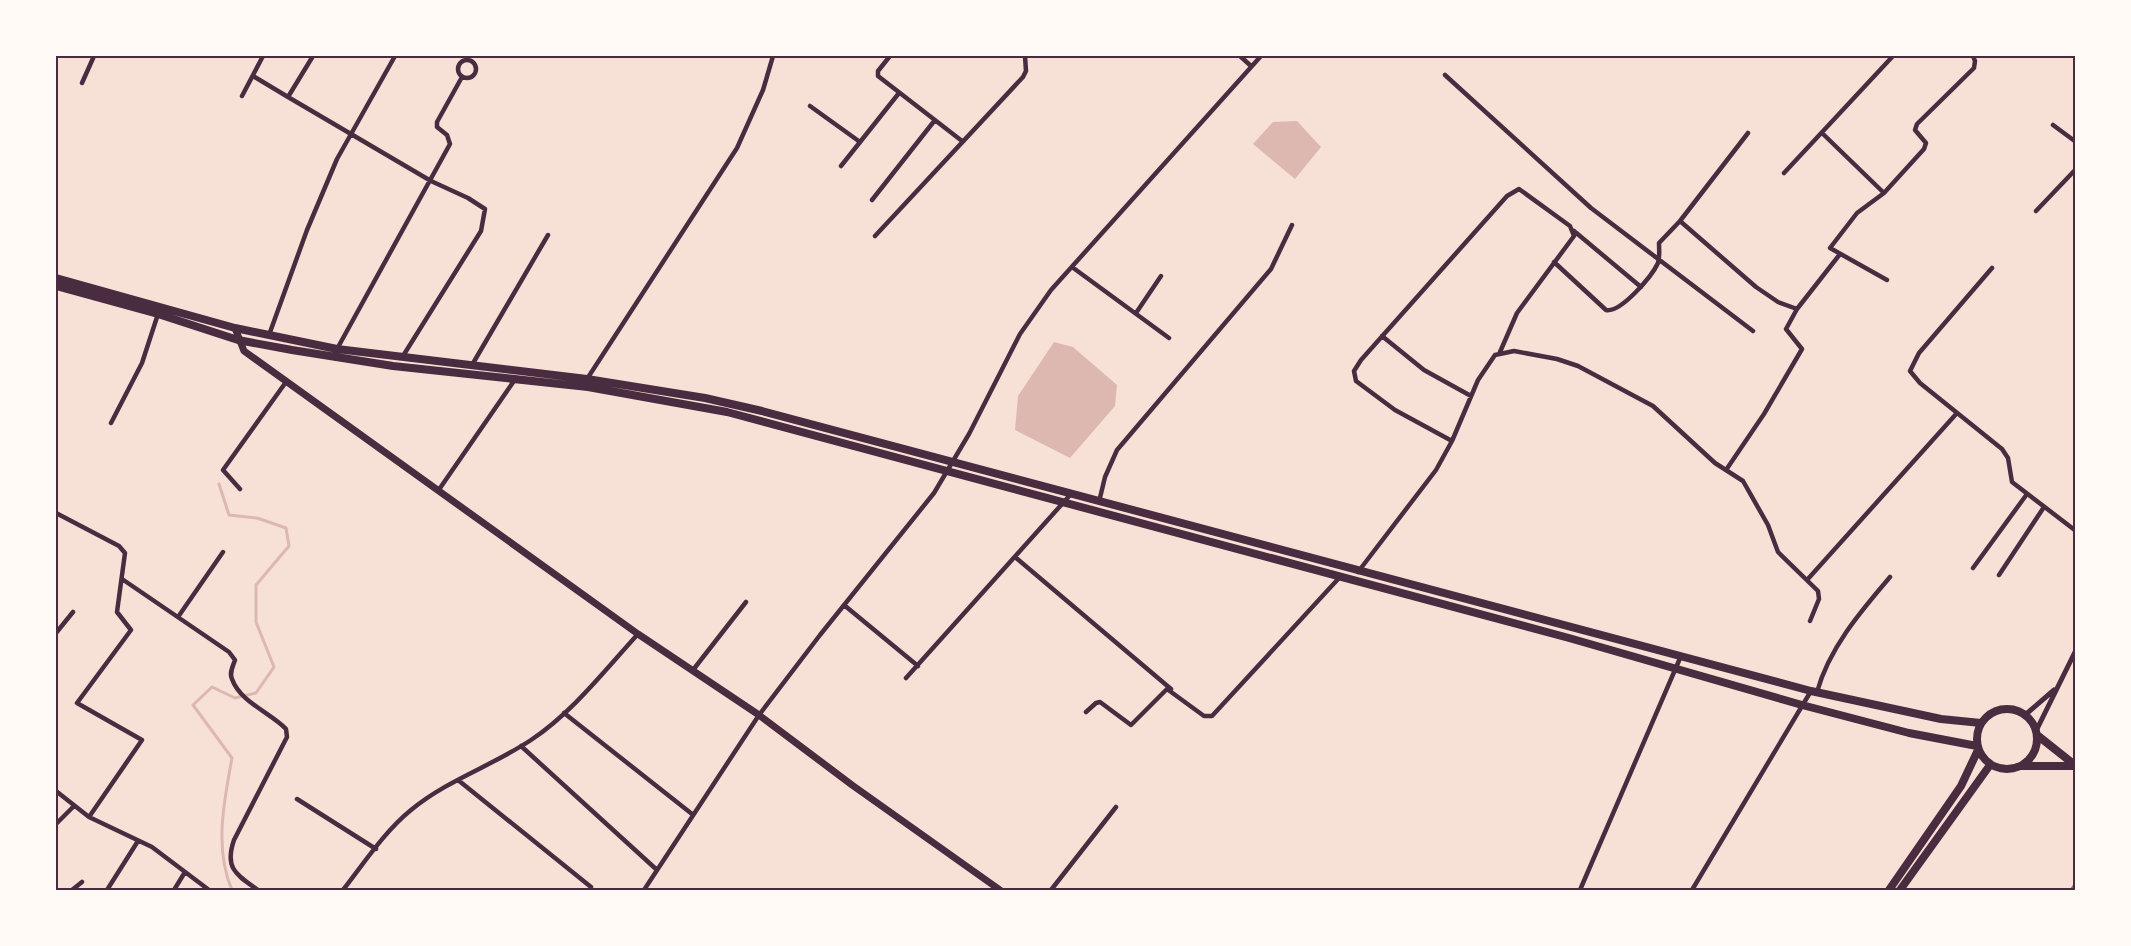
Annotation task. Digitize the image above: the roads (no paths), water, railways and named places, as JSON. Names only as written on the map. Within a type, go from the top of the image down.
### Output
[{"type":"highway","points":[[56,278],[159,310],[238,340],[374,363],[586,379],[705,398],[955,462],[1358,572],[1814,692],[1941,719],[1981,723],[1999,710],[2016,710],[2025,715],[2037,733],[2076,766]]},
{"type":"highway","points":[[56,286],[235,328],[337,349],[402,359],[471,365],[727,412],[1569,638],[1802,705],[1978,748],[1990,765],[2008,770],[2021,766],[2076,766]]},
{"type":"highway","points":[[1889,891],[1961,786],[1978,748],[1981,723]]},
{"type":"highway","points":[[2021,766],[2036,750],[2037,733]]},
{"type":"highway","points":[[1900,891],[1990,765]]},
{"type":"main road","points":[[235,328],[244,351],[286,382],[638,634],[759,715],[852,786],[1000,891]]},
{"type":"street","points":[[82,83],[94,56]]},
{"type":"street","points":[[242,96],[263,56]]},
{"type":"street","points":[[288,97],[313,56]]},
{"type":"street","points":[[269,335],[319,199],[349,134],[395,56]]},
{"type":"street","points":[[586,379],[737,147],[759,101],[773,56]]},
{"type":"street","points":[[890,56],[877,74],[962,141]]},
{"type":"street","points":[[874,236],[1023,77],[1026,71],[1026,56]]},
{"type":"street","points":[[1240,56],[1251,66]]},
{"type":"street","points":[[644,891],[692,814],[759,715],[934,494],[955,462],[1020,334],[1072,267],[1261,56]]},
{"type":"street","points":[[1784,173],[1893,56]]},
{"type":"street","points":[[1887,280],[1830,248],[1857,213],[1884,193],[1924,149],[1926,143],[1917,133],[1916,127],[1974,68],[1976,61],[1973,56]]},
{"type":"street","points":[[1446,75],[1591,208],[1754,331]]},
{"type":"street","points":[[253,76],[431,181],[480,204],[486,215],[481,231],[402,359]]},
{"type":"street","points":[[337,349],[450,144],[447,135],[437,127],[437,122],[462,77]]},
{"type":"street","points":[[841,166],[899,93]]},
{"type":"street","points":[[810,106],[860,142]]},
{"type":"street","points":[[872,200],[935,120]]},
{"type":"street","points":[[2053,125],[2076,142]]},
{"type":"street","points":[[1554,262],[1609,311],[1617,308],[1641,287],[1659,261],[1659,243],[1680,221],[1748,133]]},
{"type":"street","points":[[1822,133],[1884,193]]},
{"type":"street","points":[[2036,211],[2076,169]]},
{"type":"street","points":[[1452,441],[1395,410],[1356,381],[1354,376],[1356,366],[1513,190],[1524,190],[1641,287]]},
{"type":"street","points":[[1680,221],[1756,287],[1778,302],[1797,309]]},
{"type":"street","points":[[1099,502],[1108,468],[1117,450],[1271,269],[1292,225]]},
{"type":"street","points":[[1500,352],[1517,313],[1570,242],[1574,231]]},
{"type":"street","points":[[471,365],[548,235]]},
{"type":"street","points":[[1726,470],[1764,414],[1802,349],[1786,329],[1797,309],[1840,254]]},
{"type":"street","points":[[1072,267],[1169,338]]},
{"type":"street","points":[[1992,268],[1911,366],[1914,378],[2002,449],[2008,458],[2012,483],[2076,531]]},
{"type":"street","points":[[1136,313],[1161,276]]},
{"type":"street","points":[[111,423],[142,363],[159,310]]},
{"type":"street","points":[[1382,336],[1424,370],[1471,396]]},
{"type":"street","points":[[1358,572],[1436,470],[1490,359],[1500,352],[1514,351],[1557,359],[1631,393],[1665,416],[1715,463],[1746,487],[1768,525],[1778,552],[1820,595],[1810,621]]},
{"type":"street","points":[[438,491],[519,375]]},
{"type":"street","points":[[240,489],[223,470],[286,382]]},
{"type":"street","points":[[1807,580],[1957,413]]},
{"type":"street","points":[[906,678],[1071,494]]},
{"type":"street","points":[[1973,568],[2027,494]]},
{"type":"street","points":[[1999,575],[2044,507]]},
{"type":"street","points":[[56,513],[123,549],[122,579],[117,612],[131,630],[77,703],[142,740],[89,817]]},
{"type":"street","points":[[178,617],[223,552]]},
{"type":"street","points":[[1015,557],[1204,716],[1212,716],[1339,578]]},
{"type":"street","points":[[1692,891],[1802,705],[1814,692],[1831,657],[1866,606],[1890,577]]},
{"type":"street","points":[[122,579],[232,654],[235,660],[231,678],[250,700],[283,726],[288,733],[234,840],[230,857],[233,871],[258,891]]},
{"type":"street","points":[[693,670],[746,602]]},
{"type":"street","points":[[844,605],[918,666]]},
{"type":"street","points":[[56,633],[73,612]]},
{"type":"street","points":[[343,891],[411,810],[458,780],[521,746],[564,713],[638,634]]},
{"type":"street","points":[[2037,733],[2055,689],[2076,650]]},
{"type":"street","points":[[1580,891],[1681,656]]},
{"type":"street","points":[[2025,715],[2055,689]]},
{"type":"street","points":[[1086,712],[1100,702],[1131,725],[1164,690],[1173,690]]},
{"type":"street","points":[[564,713],[692,814]]},
{"type":"street","points":[[521,746],[657,870]]},
{"type":"street","points":[[458,780],[591,887]]},
{"type":"street","points":[[56,791],[89,817],[152,847],[209,891]]},
{"type":"street","points":[[297,799],[376,849]]},
{"type":"street","points":[[56,824],[74,806]]},
{"type":"street","points":[[1051,891],[1116,807]]},
{"type":"street","points":[[107,891],[138,841]]},
{"type":"street","points":[[174,891],[185,872]]},
{"type":"street","points":[[72,891],[82,882]]},
{"type":"waterway","points":[[219,484],[229,515],[257,518],[286,528],[289,546],[256,585],[256,622],[274,667],[256,693],[235,698],[212,687],[193,705],[232,758],[222,825],[223,858],[232,890]]},
{"type":"railway","points":[[2071,890],[2076,883]]}]
